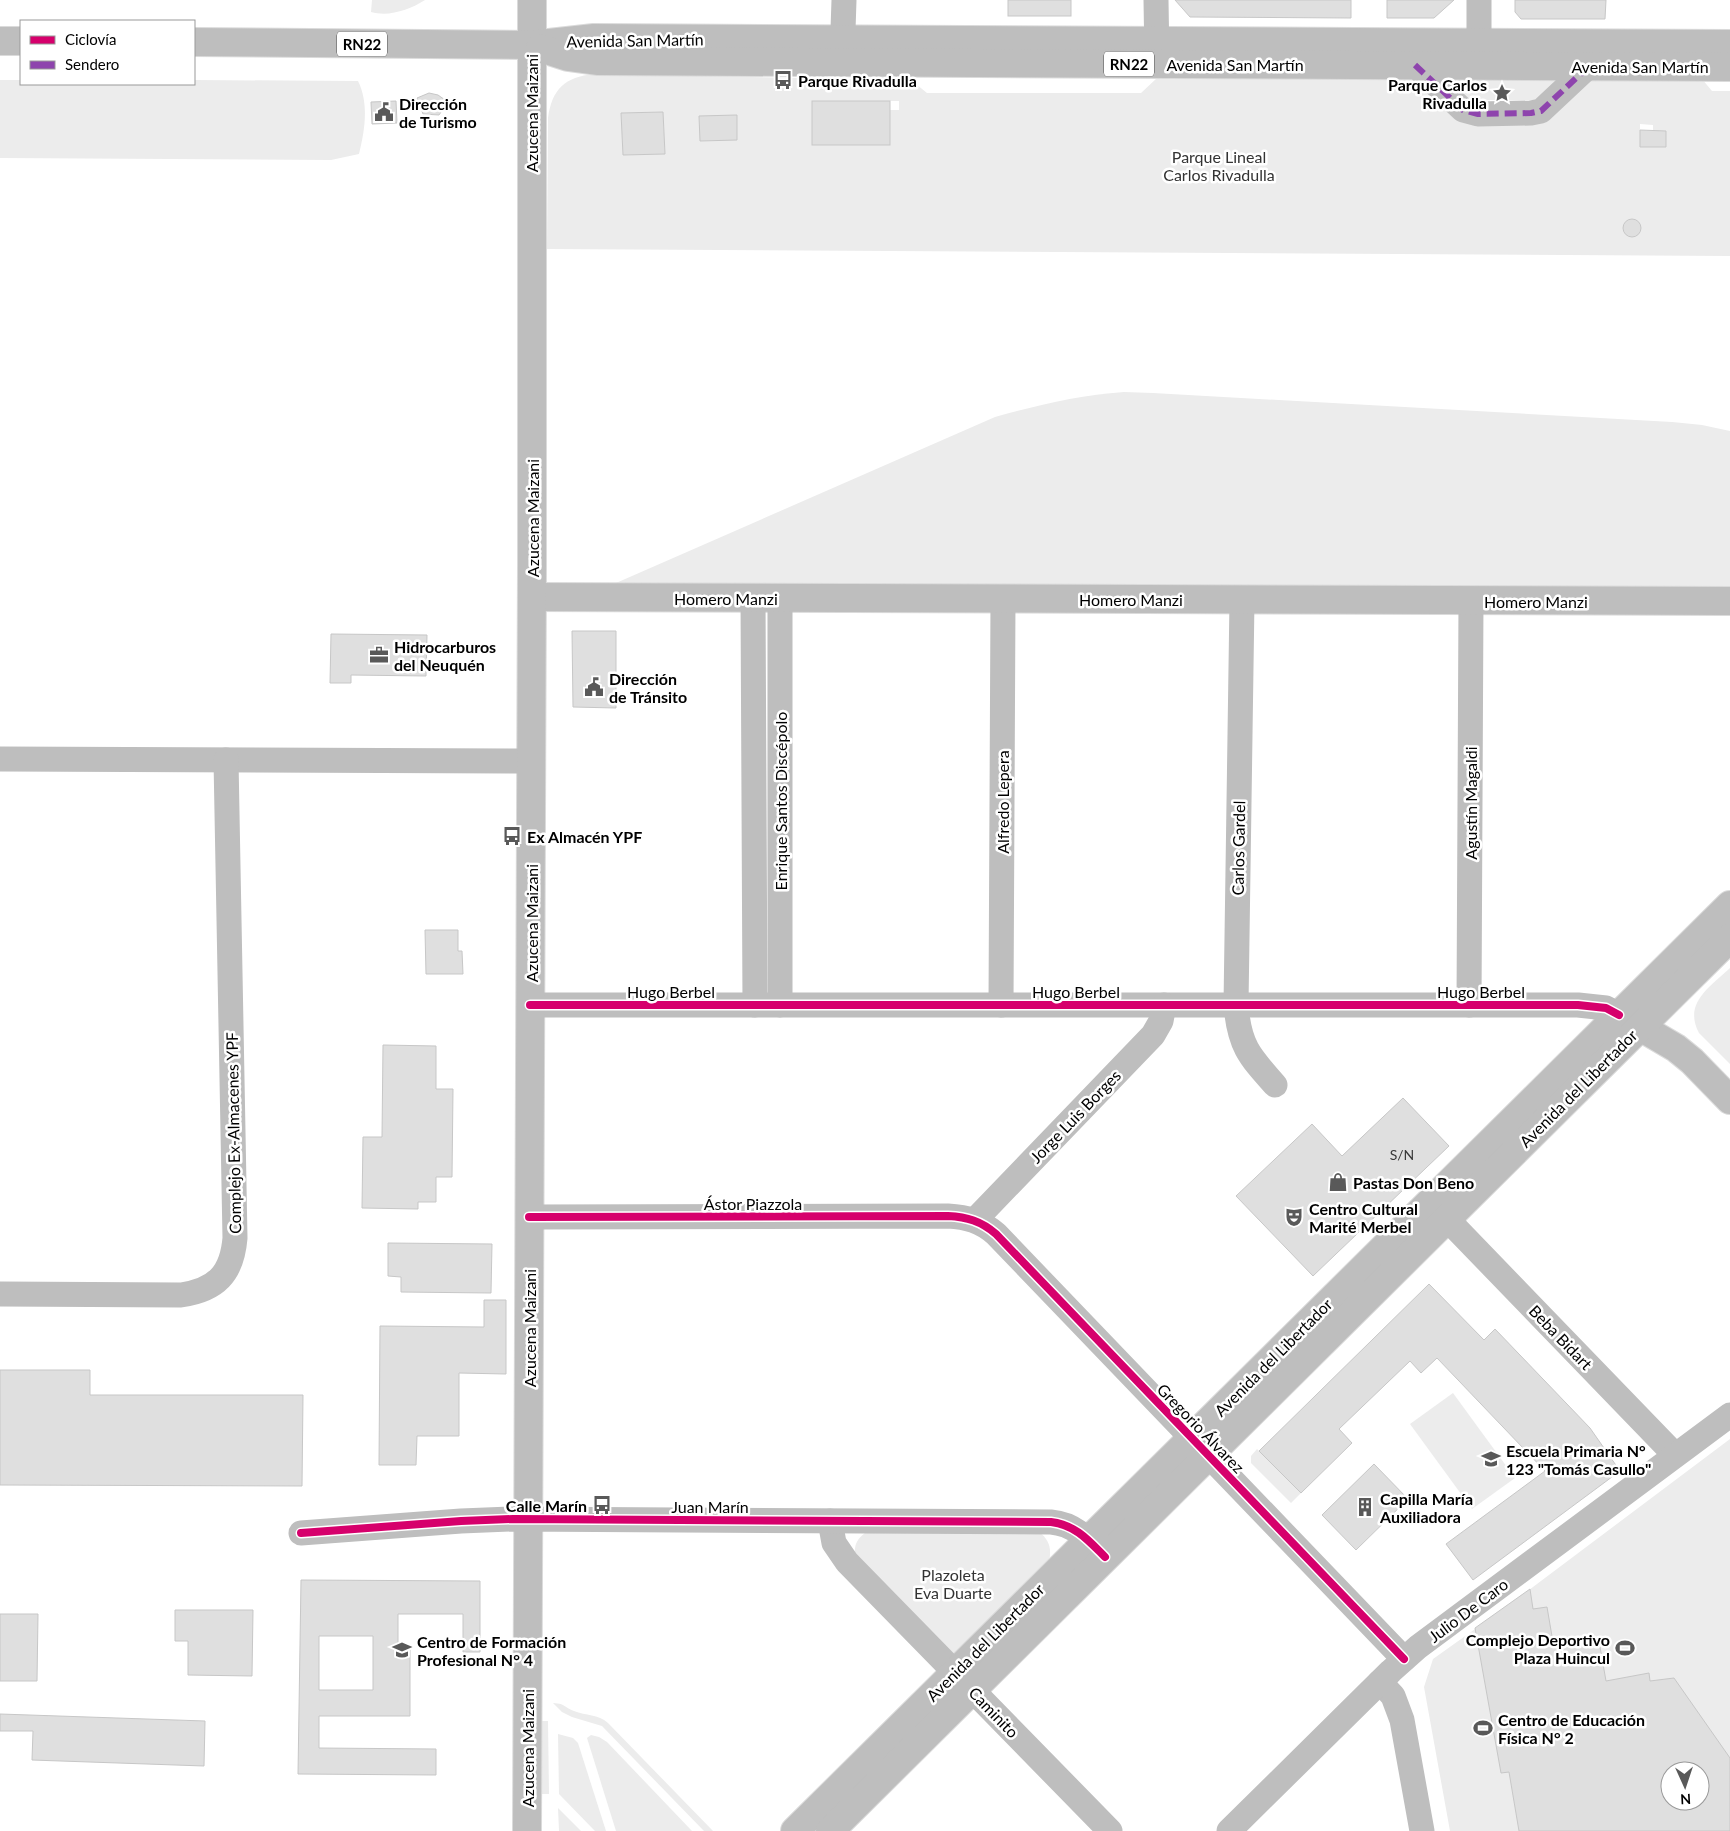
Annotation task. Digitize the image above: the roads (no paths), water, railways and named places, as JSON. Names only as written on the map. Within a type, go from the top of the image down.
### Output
[{"type":"main road","name":"Azucena Maizani","points":[[527,1831],[532,597],[532,0]]},
{"type":"main road","name":"Avenida San Martín","points":[[531,45],[594,38],[842,51],[1479,54],[1730,44]]},
{"type":"main road","points":[[0,41],[20,41]]},
{"type":"main road","name":"RN22","points":[[195,42],[531,45]]},
{"type":"main road","name":"Avenida San Martín","points":[[1156,52],[1415,65],[1479,54],[1589,66],[1730,67]]},
{"type":"main road","name":"Homero Manzi","points":[[532,597],[1730,601]]},
{"type":"main road","name":"Avenida del Libertador","points":[[1200,1447],[1447,1219],[1630,1021],[1730,905]]},
{"type":"main road","name":"Avenida del Libertador","points":[[794,1831],[963,1681],[1630,1021],[1730,938]]},
{"type":"main road","points":[[1630,1021],[1667,1041],[1685,1054],[1730,1100]]},
{"type":"main road","name":"Avenida del Libertador","points":[[830,1831],[963,1681]]},
{"type":"street","points":[[842,51],[844,0]]},
{"type":"street","points":[[1156,0],[1156,52]]},
{"type":"street","points":[[1479,0],[1479,54]]},
{"type":"street","points":[[1415,65],[1463,110],[1478,114],[1542,111],[1589,66]]},
{"type":"street","name":"Enrique Santos Discépolo","points":[[753,598],[755,1005]]},
{"type":"street","name":"Enrique Santos Discépolo","points":[[780,598],[780,1005]]},
{"type":"street","name":"Alfredo Lepera","points":[[1001,1005],[1002,599]]},
{"type":"street","name":"Carlos Gardel","points":[[1242,600],[1236,1005],[1239,1031],[1244,1046],[1254,1062],[1275,1085]]},
{"type":"street","name":"Agustín Magaldi","points":[[1469,1005],[1471,600]]},
{"type":"street","points":[[0,759],[531,761]]},
{"type":"street","name":"Complejo Ex-Almacenes YPF","points":[[0,1294],[181,1295],[196,1293],[209,1287],[221,1278],[229,1266],[234,1252],[235,1238],[226,760]]},
{"type":"street","name":"Hugo Berbel","points":[[530,1005],[1588,1006],[1606,1008],[1630,1021]]},
{"type":"street","name":"Jorge Luis Borges","points":[[975,1220],[1153,1035],[1160,1021],[1164,1005]]},
{"type":"street","name":"Ástor Piazzola","points":[[529,1217],[948,1216],[975,1220]]},
{"type":"street","name":"Beba Bidart","points":[[1447,1219],[1675,1455]]},
{"type":"street","name":"Gregorio Álvarez","points":[[975,1220],[996,1234],[1404,1659]]},
{"type":"street","name":"Julio De Caro","points":[[1229,1831],[1404,1659],[1730,1415]]},
{"type":"street","name":"Juan Marín","points":[[302,1533],[461,1521],[528,1519],[1052,1522],[1071,1527],[1097,1549]]},
{"type":"street","name":"Caminito","points":[[830,1521],[832,1536],[842,1556],[1110,1831]]},
{"type":"street","points":[[1380,1682],[1393,1696],[1400,1711],[1422,1831]]},
{"type":"place","name":"Parque Rivadulla","points":[[783,80]]},
{"type":"place","name":"Parque Carlos Rivadulla","points":[[1502,93]]},
{"type":"place","name":"Dirección de Turismo","points":[[384,112]]},
{"type":"place","name":"Hidrocarburos del Neuquén","points":[[379,655]]},
{"type":"place","name":"Dirección de Tránsito","points":[[594,687]]},
{"type":"place","name":"Ex Almacén YPF","points":[[512,836]]},
{"type":"place","name":"Pastas Don Beno","points":[[1338,1182]]},
{"type":"place","name":"Centro Cultural Marité Merbel","points":[[1294,1217]]},
{"type":"place","name":"Escuela Primaria N° 123 \"Tomás Casullo\"","points":[[1491,1459]]},
{"type":"place","name":"Calle Marín","points":[[602,1505]]},
{"type":"place","name":"Capilla María Auxiliadora","points":[[1365,1507]]},
{"type":"place","name":"Complejo Deportivo Plaza Huincul","points":[[1625,1648]]},
{"type":"place","name":"Centro de Formación Profesional N° 4","points":[[402,1650]]},
{"type":"place","name":"Centro de Educación Física N° 2","points":[[1483,1728]]},
{"type":"park label","name":"Parque Lineal Carlos Rivadulla","points":[[1219,165]]},
{"type":"park label","name":"Plazoleta Eva Duarte","points":[[953,1583]]}]
